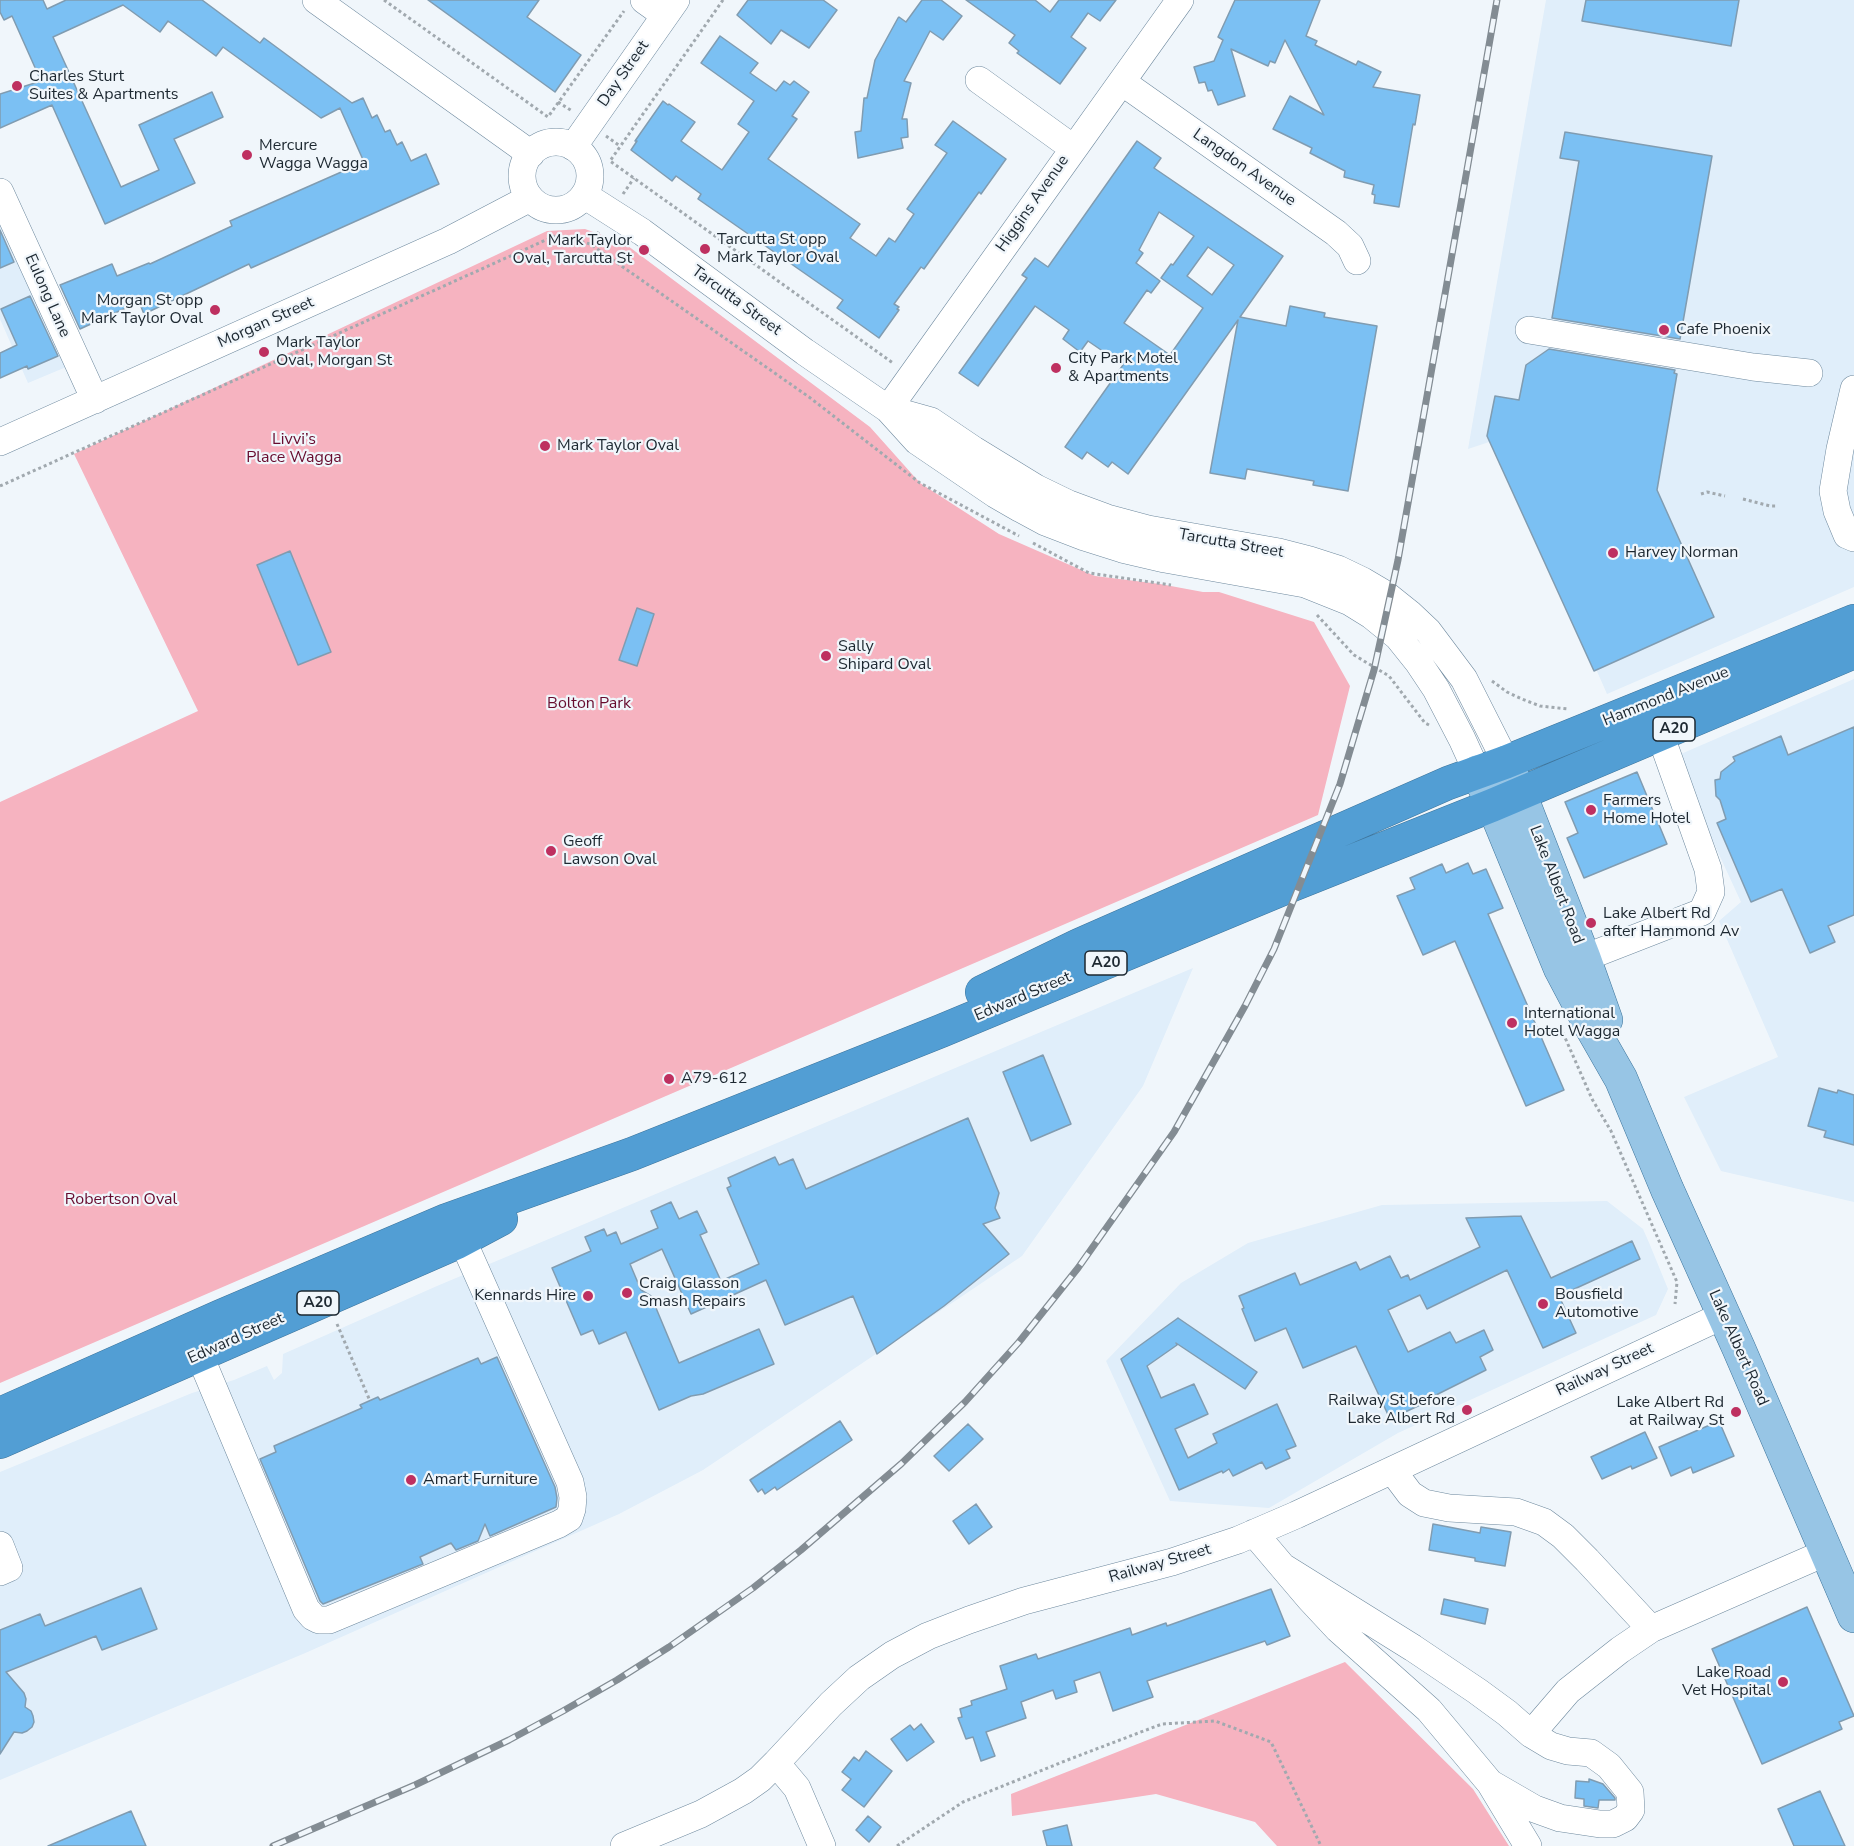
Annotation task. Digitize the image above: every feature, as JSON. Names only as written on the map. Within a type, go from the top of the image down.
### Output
[{"type":"highway","name":"Hammond Avenue","points":[[1491,767],[1854,621]]},
{"type":"highway","name":"Hammond Avenue","points":[[1507,799],[1854,652]]},
{"type":"highway","name":"Edward Street","points":[[718,1119],[1079,945],[1491,767]]},
{"type":"highway","name":"Edward Street","points":[[0,1442],[194,1343],[447,1220],[632,1154],[941,1031],[1507,799]]},
{"type":"highway","name":"Edward Street","points":[[0,1414],[194,1343],[462,1239],[632,1154]]},
{"type":"main road","points":[[1491,767],[1507,799]]},
{"type":"main road","name":"Lake Albert Road","points":[[1507,799],[1584,958],[1605,1015],[1621,1079]]},
{"type":"main road","name":"Lake Albert Road","points":[[1507,799],[1560,968],[1621,1079],[1667,1189],[1852,1608]]},
{"type":"street","points":[[316,0],[531,154]]},
{"type":"street","name":"Higgins Avenue","points":[[888,409],[1180,0]]},
{"type":"street","name":"Day Street","points":[[573,147],[652,6]]},
{"type":"street","points":[[979,80],[1073,148]]},
{"type":"street","name":"Langdon Avenue","points":[[1122,82],[1336,233],[1350,246],[1357,261]]},
{"type":"street","points":[[546,144],[565,144],[582,154],[590,174],[584,195],[577,203],[568,208],[547,209],[530,198],[522,181],[525,162],[531,154],[546,144]]},
{"type":"street","name":"Eulong Lane","points":[[0,192],[94,400]]},
{"type":"street","name":"Tarcutta Street","points":[[584,195],[642,232],[805,352],[888,409],[917,441],[968,461],[1001,483],[1045,522],[1122,549],[1305,584],[1350,602],[1371,615],[1398,637],[1418,662],[1436,689],[1462,739],[1491,767]]},
{"type":"street","name":"Morgan Street","points":[[0,442],[448,241],[530,198]]},
{"type":"street","points":[[1529,330],[1753,367],[1809,373]]},
{"type":"street","points":[[1851,536],[1837,511],[1833,491],[1848,442],[1854,389]]},
{"type":"street","points":[[1584,958],[1702,912],[1711,892],[1708,868],[1660,734]]},
{"type":"street","points":[[194,1343],[306,1609],[319,1620],[329,1620],[569,1518],[573,1497],[570,1482],[462,1239]]},
{"type":"street","name":"Railway Street","points":[[624,1846],[723,1803],[760,1779],[831,1704],[860,1678],[892,1655],[928,1636],[1024,1601],[1172,1562],[1254,1533],[1724,1315]]},
{"type":"street","points":[[1392,1470],[1410,1494],[1424,1503],[1449,1508],[1516,1512],[1544,1522],[1563,1536],[1587,1560],[1651,1629]]},
{"type":"street","points":[[1254,1533],[1338,1629],[1428,1710],[1490,1783],[1528,1846]]},
{"type":"street","points":[[0,1545],[9,1568],[0,1572]]},
{"type":"street","points":[[1531,1734],[1569,1691],[1620,1650],[1651,1629],[1827,1552]]},
{"type":"street","points":[[1283,1567],[1432,1660],[1507,1713],[1531,1734],[1551,1746],[1591,1753],[1609,1766],[1630,1791],[1631,1810],[1625,1818],[1613,1824],[1560,1818],[1536,1809],[1490,1783]]},
{"type":"street","points":[[776,1763],[797,1788],[822,1846]]},
{"type":"path","points":[[384,0],[548,117],[558,102],[652,6]]},
{"type":"path","points":[[723,0],[610,161],[892,363]]},
{"type":"path","points":[[558,102],[568,108]]},
{"type":"path","points":[[611,139],[621,146]]},
{"type":"path","points":[[627,187],[634,178]]},
{"type":"path","points":[[0,486],[557,235],[590,244],[599,232]]},
{"type":"path","points":[[1701,494],[1707,492],[1725,496]]},
{"type":"path","points":[[1743,499],[1778,506]]},
{"type":"path","points":[[1313,610],[1324,613]]},
{"type":"path","points":[[1488,678],[1507,692],[1531,703],[1577,711]]},
{"type":"path","points":[[1428,717],[1432,726]]},
{"type":"path","points":[[1560,1025],[1592,1099],[1611,1131],[1677,1282],[1675,1304]]},
{"type":"path","points":[[337,1324],[370,1401]]},
{"type":"path","points":[[897,1846],[963,1802],[1080,1755],[1162,1724],[1215,1721],[1271,1742],[1321,1846]]},
{"type":"shaded area","points":[[1546,0],[1854,0],[1854,587],[1607,694],[1495,440],[1468,449]]},
{"type":"shaded area","points":[[0,209],[71,365],[28,383],[0,319]]},
{"type":"shaded area","points":[[1854,679],[1854,1202],[1721,1171],[1684,1097],[1778,1057],[1719,921],[1741,902],[1674,757]]},
{"type":"shaded area","points":[[1193,968],[1143,1086],[1022,1256],[703,1470],[619,1514],[303,1654],[0,1780],[0,1472],[192,1393],[234,1380],[267,1366],[274,1380],[282,1373],[283,1354],[437,1286]]},
{"type":"shaded area","points":[[1607,1201],[1643,1229],[1650,1245],[1668,1289],[1656,1315],[1398,1433],[1269,1508],[1170,1501],[1106,1361],[1181,1283],[1248,1243],[1382,1205]]},
{"type":"green space","name":"Bolton Park","points":[[585,229],[624,243],[870,427],[920,483],[999,534],[1095,576],[1203,592],[1219,592],[1314,622],[1350,686],[1318,815],[0,1383],[0,802],[198,711],[74,454],[547,231]]},
{"type":"green space","points":[[1345,1662],[1473,1789],[1509,1846],[1277,1846],[1255,1822],[1156,1794],[1012,1816],[1011,1794]]},
{"type":"building","points":[[0,0],[43,0],[47,9],[66,0],[202,0],[260,43],[264,38],[352,103],[363,98],[372,118],[377,115],[385,132],[390,130],[397,145],[402,142],[411,161],[426,154],[439,184],[251,268],[249,264],[144,314],[139,302],[80,329],[60,285],[112,264],[117,276],[150,264],[232,226],[230,221],[364,162],[340,108],[321,118],[223,47],[216,56],[168,21],[160,32],[123,5],[53,37],[121,187],[159,170],[139,125],[212,92],[223,117],[174,139],[195,183],[105,224],[52,105],[0,128],[0,94],[41,81],[12,16],[4,20],[0,12]]},
{"type":"building","points":[[428,0],[539,0],[527,17],[581,55],[555,92]]},
{"type":"building","points":[[748,0],[823,0],[837,10],[809,48],[781,30],[771,44],[737,15]]},
{"type":"building","points":[[922,0],[941,0],[962,16],[943,40],[930,31],[904,81],[911,83],[902,119],[907,119],[908,137],[901,138],[903,148],[858,158],[855,132],[861,131],[864,98],[867,98],[875,60],[898,18],[906,22]]},
{"type":"building","points":[[966,0],[1035,0],[1050,12],[1059,0],[1116,0],[1100,21],[1088,13],[1071,37],[1086,48],[1060,84],[1017,53],[1019,51],[1009,43],[1015,35]]},
{"type":"building","points":[[1235,0],[1320,0],[1306,36],[1317,41],[1315,45],[1356,65],[1358,61],[1381,72],[1373,87],[1420,95],[1399,207],[1374,203],[1375,195],[1372,194],[1374,185],[1344,177],[1345,171],[1310,153],[1312,148],[1273,129],[1290,96],[1324,115],[1285,40],[1275,63],[1270,61],[1268,66],[1231,49],[1245,96],[1218,105],[1212,90],[1208,91],[1205,82],[1199,83],[1194,67],[1214,61],[1223,40],[1218,37]]},
{"type":"building","points":[[1586,0],[1739,0],[1731,46],[1582,21]]},
{"type":"building","points":[[720,36],[758,63],[750,73],[776,91],[784,81],[790,85],[794,81],[809,92],[792,116],[797,119],[768,159],[860,224],[850,238],[876,256],[889,238],[895,242],[914,214],[907,209],[947,153],[935,145],[953,121],[1006,159],[981,194],[979,192],[924,269],[921,267],[894,304],[899,307],[897,309],[899,310],[879,338],[837,308],[843,300],[698,199],[701,194],[676,176],[672,181],[631,150],[663,101],[695,122],[681,141],[722,170],[749,132],[738,124],[754,101],[701,63]]},
{"type":"building","points":[[1565,132],[1712,156],[1680,339],[1552,318],[1579,161],[1560,158]]},
{"type":"building","points":[[1137,141],[1161,158],[1154,168],[1283,256],[1240,317],[1286,326],[1290,306],[1325,313],[1324,317],[1377,326],[1348,491],[1313,485],[1314,481],[1247,469],[1245,479],[1210,473],[1238,320],[1128,474],[1112,462],[1108,467],[1087,452],[1082,459],[1065,447],[1123,365],[1088,341],[1080,352],[1063,339],[1069,330],[1035,306],[978,386],[959,373],[1027,278],[1022,275],[1035,258],[1048,267]],"holes":[[[1159,212],[1194,236],[1161,278],[1203,308],[1170,355],[1124,323],[1147,290],[1151,293],[1160,281],[1136,263],[1143,253],[1139,250]],[[1208,247],[1234,265],[1212,295],[1187,276]]]},
{"type":"building","points":[[0,230],[14,262],[0,268]]},
{"type":"building","points":[[30,296],[58,356],[0,378],[0,353],[17,345],[1,309]]},
{"type":"building","name":"Harvey Norman","points":[[1549,349],[1675,370],[1674,373],[1677,374],[1657,490],[1714,617],[1594,671],[1487,436],[1495,396],[1519,400],[1526,365]]},
{"type":"building","points":[[290,551],[331,652],[298,665],[257,565]]},
{"type":"building","points":[[637,608],[654,614],[637,666],[619,660]]},
{"type":"building","points":[[1854,727],[1854,915],[1828,926],[1835,942],[1810,953],[1782,889],[1751,902],[1717,823],[1726,819],[1720,800],[1716,796],[1715,780],[1720,779],[1721,772],[1735,761],[1733,757],[1781,736],[1788,755]]},
{"type":"building","points":[[1637,772],[1667,844],[1584,878],[1567,838],[1578,833],[1565,802]]},
{"type":"building","name":"International Hotel Wagga","points":[[1468,863],[1473,874],[1486,869],[1503,908],[1488,914],[1564,1090],[1526,1106],[1455,941],[1423,955],[1397,896],[1415,889],[1410,878],[1442,864],[1446,873]]},
{"type":"building","points":[[1043,1055],[1071,1124],[1031,1141],[1003,1072]]},
{"type":"building","points":[[1819,1088],[1854,1095],[1854,1145],[1824,1137],[1826,1131],[1808,1126]]},
{"type":"building","points":[[968,1118],[999,1193],[995,1208],[1000,1218],[983,1224],[1009,1254],[944,1306],[877,1354],[853,1296],[785,1325],[766,1280],[691,1314],[662,1249],[630,1264],[641,1290],[651,1296],[679,1363],[759,1329],[774,1364],[659,1410],[626,1332],[599,1344],[593,1330],[581,1335],[552,1268],[591,1251],[585,1237],[604,1229],[607,1236],[616,1232],[621,1244],[658,1228],[651,1211],[671,1202],[679,1219],[697,1211],[707,1232],[700,1235],[721,1281],[759,1264],[727,1188],[731,1186],[728,1178],[775,1157],[779,1165],[793,1159],[806,1189]]},
{"type":"building","points":[[1521,1216],[1551,1278],[1632,1241],[1640,1259],[1559,1296],[1576,1333],[1543,1348],[1507,1270],[1427,1309],[1420,1295],[1388,1310],[1408,1352],[1450,1332],[1456,1343],[1484,1330],[1493,1350],[1480,1357],[1486,1370],[1390,1419],[1356,1346],[1303,1368],[1286,1328],[1255,1341],[1242,1309],[1244,1308],[1239,1296],[1295,1273],[1300,1285],[1356,1262],[1360,1270],[1390,1256],[1401,1278],[1408,1275],[1410,1280],[1480,1247],[1466,1218]]},
{"type":"building","points":[[1178,1318],[1257,1372],[1245,1389],[1176,1343],[1177,1345],[1147,1366],[1161,1398],[1194,1384],[1208,1414],[1175,1429],[1188,1458],[1217,1443],[1213,1434],[1277,1404],[1296,1446],[1286,1450],[1290,1458],[1266,1469],[1262,1462],[1233,1476],[1229,1469],[1223,1473],[1222,1471],[1179,1490],[1121,1359]]},
{"type":"building","name":"Amart Furniture","points":[[497,1357],[555,1487],[556,1507],[490,1536],[485,1524],[478,1541],[456,1550],[451,1543],[420,1557],[423,1564],[323,1604],[260,1459],[276,1452],[274,1446],[362,1408],[360,1405],[378,1397],[380,1400],[478,1358],[481,1364]]},
{"type":"building","points":[[840,1421],[852,1440],[777,1490],[775,1487],[765,1494],[762,1489],[758,1492],[750,1480]]},
{"type":"building","points":[[1719,1421],[1734,1456],[1693,1473],[1691,1467],[1671,1476],[1659,1447]]},
{"type":"building","points":[[968,1424],[983,1439],[949,1471],[934,1456]]},
{"type":"building","points":[[1645,1432],[1657,1458],[1632,1469],[1631,1466],[1602,1479],[1591,1457]]},
{"type":"building","points":[[976,1504],[992,1527],[969,1544],[953,1521]]},
{"type":"building","points":[[1433,1524],[1480,1533],[1481,1527],[1511,1532],[1505,1566],[1429,1550]]},
{"type":"building","points":[[141,1588],[157,1629],[102,1650],[96,1636],[6,1672],[24,1693],[25,1707],[31,1711],[34,1722],[27,1731],[14,1732],[0,1754],[0,1630],[40,1614],[45,1626]]},
{"type":"building","points":[[1271,1589],[1290,1636],[1267,1645],[1265,1641],[1147,1681],[1153,1697],[1113,1711],[1100,1672],[1074,1681],[1077,1692],[1056,1699],[1053,1690],[1021,1702],[1026,1718],[986,1732],[995,1756],[981,1761],[973,1737],[966,1739],[958,1718],[962,1717],[960,1709],[972,1705],[971,1701],[1007,1689],[1000,1666],[1036,1654],[1038,1659],[1130,1628],[1132,1635],[1166,1623],[1167,1626]]},
{"type":"building","points":[[1444,1599],[1488,1609],[1485,1624],[1441,1614]]},
{"type":"building","name":"Lake Road Vet Hospital","points":[[1807,1607],[1854,1716],[1839,1722],[1842,1729],[1762,1764],[1712,1649]]},
{"type":"building","points":[[921,1724],[934,1742],[907,1761],[891,1739],[910,1725],[914,1730]]},
{"type":"building","points":[[866,1751],[892,1771],[864,1807],[842,1790],[851,1779],[842,1772],[854,1757],[859,1761]]},
{"type":"building","points":[[1589,1779],[1603,1784],[1615,1800],[1599,1800],[1598,1808],[1584,1806],[1584,1799],[1575,1798],[1576,1781],[1589,1782]]},
{"type":"building","points":[[1820,1791],[1845,1846],[1794,1846],[1778,1809]]},
{"type":"building","points":[[131,1811],[146,1846],[48,1846]]},
{"type":"building","points":[[868,1816],[881,1827],[869,1842],[856,1830]]},
{"type":"building","points":[[1067,1825],[1072,1846],[1047,1846],[1043,1831]]},
{"type":"railway","points":[[273,1846],[415,1785],[563,1711],[669,1647],[753,1588],[801,1550],[901,1464],[965,1402],[1019,1342],[1078,1268],[1174,1132],[1245,1006],[1274,949],[1340,784],[1374,670],[1398,560],[1497,0]]},
{"type":"place","name":"Charles Sturt Suites & Apartments","points":[[17,86]]},
{"type":"place","name":"Mercure Wagga Wagga","points":[[247,155]]},
{"type":"place","name":"Tarcutta St opp Mark Taylor Oval","points":[[705,249]]},
{"type":"place","name":"Mark Taylor Oval, Tarcutta St","points":[[644,250]]},
{"type":"place","name":"Morgan St opp Mark Taylor Oval","points":[[215,310]]},
{"type":"place","name":"Cafe Phoenix","points":[[1664,330]]},
{"type":"place","name":"Mark Taylor Oval, Morgan St","points":[[264,352]]},
{"type":"place","name":"City Park Motel & Apartments","points":[[1056,368]]},
{"type":"place","name":"Mark Taylor Oval","points":[[545,446]]},
{"type":"place","name":"Harvey Norman","points":[[1613,553]]},
{"type":"place","name":"Sally Shipard Oval","points":[[826,656]]},
{"type":"place","name":"Farmers Home Hotel","points":[[1591,810]]},
{"type":"place","name":"Geoff Lawson Oval","points":[[551,851]]},
{"type":"place","name":"Lake Albert Rd after Hammond Av","points":[[1591,923]]},
{"type":"place","name":"International Hotel Wagga","points":[[1512,1023]]},
{"type":"place","name":"A79-612","points":[[669,1079]]},
{"type":"place","name":"Craig Glasson Smash Repairs","points":[[627,1293]]},
{"type":"place","name":"Kennards Hire","points":[[588,1296]]},
{"type":"place","name":"Bousfield Automotive","points":[[1543,1304]]},
{"type":"place","name":"Railway St before Lake Albert Rd","points":[[1467,1410]]},
{"type":"place","name":"Lake Albert Rd at Railway St","points":[[1736,1412]]},
{"type":"place","name":"Amart Furniture","points":[[411,1480]]},
{"type":"place","name":"Lake Road Vet Hospital","points":[[1783,1682]]},
{"type":"park label","name":"Livvi’s Place Wagga","points":[[294,449]]},
{"type":"park label","name":"Robertson Oval","points":[[121,1200]]}]
